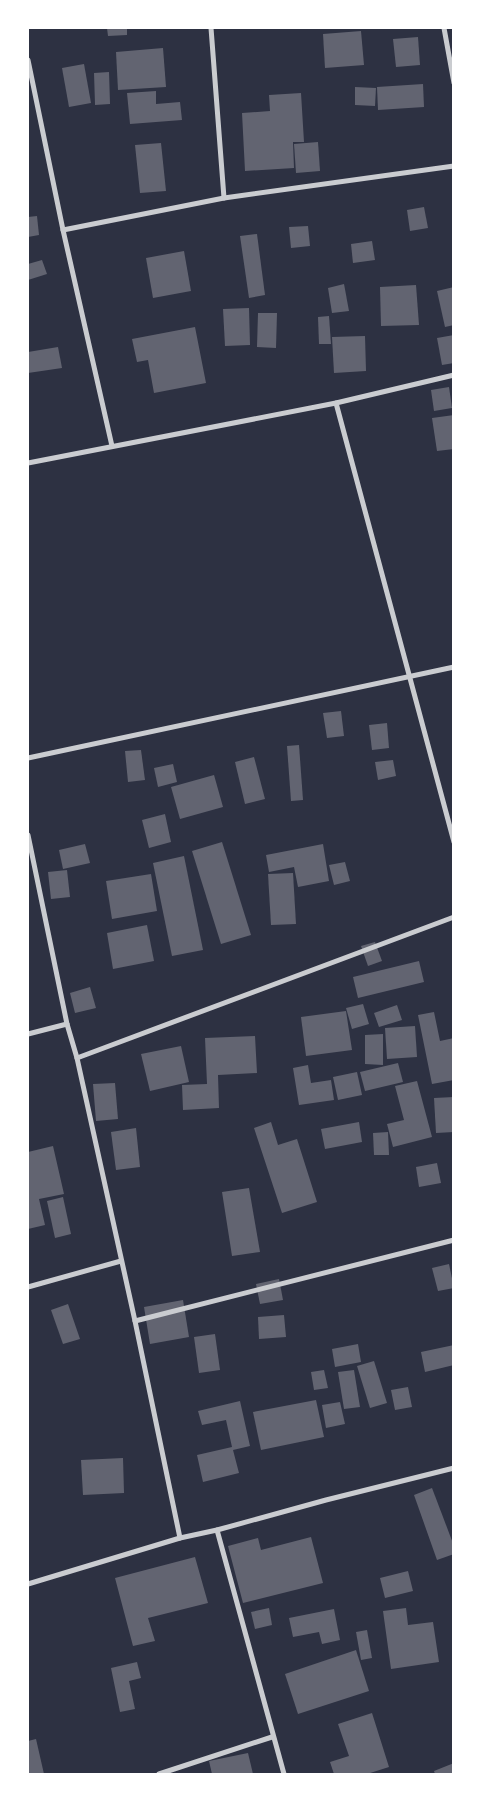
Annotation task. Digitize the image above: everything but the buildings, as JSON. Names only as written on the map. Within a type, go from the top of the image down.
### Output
[{"type":"street","points":[[211,28],[224,198]]},
{"type":"street","points":[[444,28],[454,83]]},
{"type":"street","points":[[28,60],[63,230],[112,446]]},
{"type":"street","points":[[63,230],[224,198],[454,166]]},
{"type":"street","points":[[28,463],[336,402],[454,375]]},
{"type":"street","points":[[336,402],[454,842]]},
{"type":"street","points":[[28,758],[454,668]]},
{"type":"street","points":[[28,835],[67,1024],[77,1058],[180,1538]]},
{"type":"street","points":[[77,1058],[454,917]]},
{"type":"street","points":[[28,1034],[67,1024]]},
{"type":"street","points":[[134,1321],[454,1240]]},
{"type":"street","points":[[28,1287],[120,1261]]},
{"type":"street","points":[[28,1584],[180,1538],[454,1468]]},
{"type":"street","points":[[217,1530],[272,1737],[284,1774]]},
{"type":"street","points":[[159,1774],[272,1737]]}]
